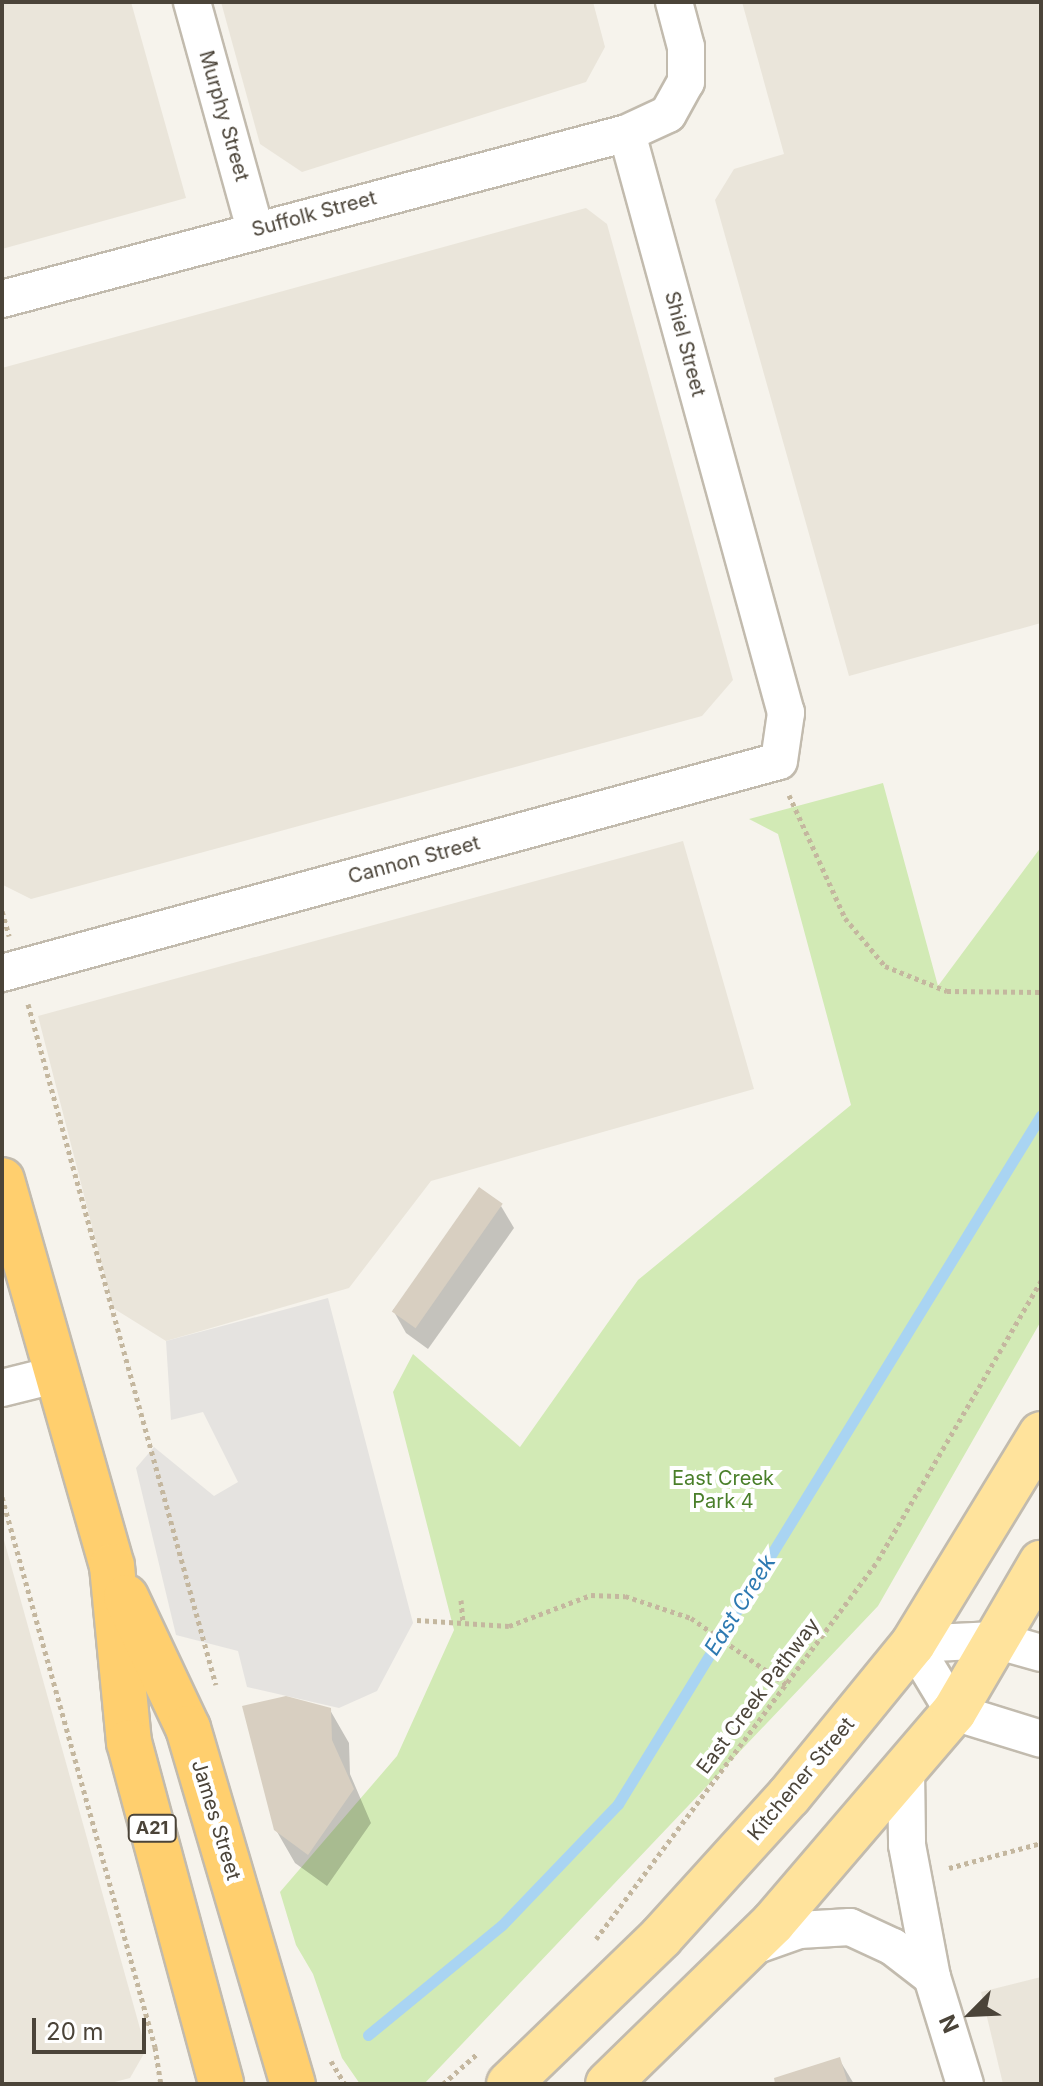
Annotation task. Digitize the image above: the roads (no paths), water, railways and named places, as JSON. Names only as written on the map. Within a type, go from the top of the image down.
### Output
[{"type":"highway","name":"James Street","points":[[2,1180],[112,1566],[188,1728],[293,2084]]},
{"type":"highway","name":"James Street","points":[[112,1566],[129,1742],[221,2084]]},
{"type":"main road","name":"Kitchener Street","points":[[509,2084],[661,1937],[789,1796],[913,1644],[1041,1434]]},
{"type":"main road","points":[[608,2084],[747,1948],[954,1712],[1041,1563]]},
{"type":"street","name":"Murphy Street","points":[[192,2],[255,229]]},
{"type":"street","points":[[627,133],[668,114],[686,82],[686,47],[674,2]]},
{"type":"street","name":"Suffolk Street","points":[[2,299],[255,229],[627,133]]},
{"type":"street","name":"Shiel Street","points":[[627,133],[786,713],[779,761]]},
{"type":"street","name":"Cannon Street","points":[[14,985],[779,761]]},
{"type":"street","points":[[2,1388],[58,1374]]},
{"type":"street","points":[[1041,1653],[995,1640],[913,1644],[954,1712],[1041,1739]]},
{"type":"street","points":[[906,1769],[914,1878],[932,1977],[965,2084]]},
{"type":"street","points":[[747,1948],[799,1930],[850,1927],[893,1947],[932,1977]]},
{"type":"waterway","name":"East Creek","points":[[368,2035],[502,1925],[618,1804],[1041,1115]]},
{"type":"park label","name":"East Creek Park 4","points":[[723,1490]]}]
